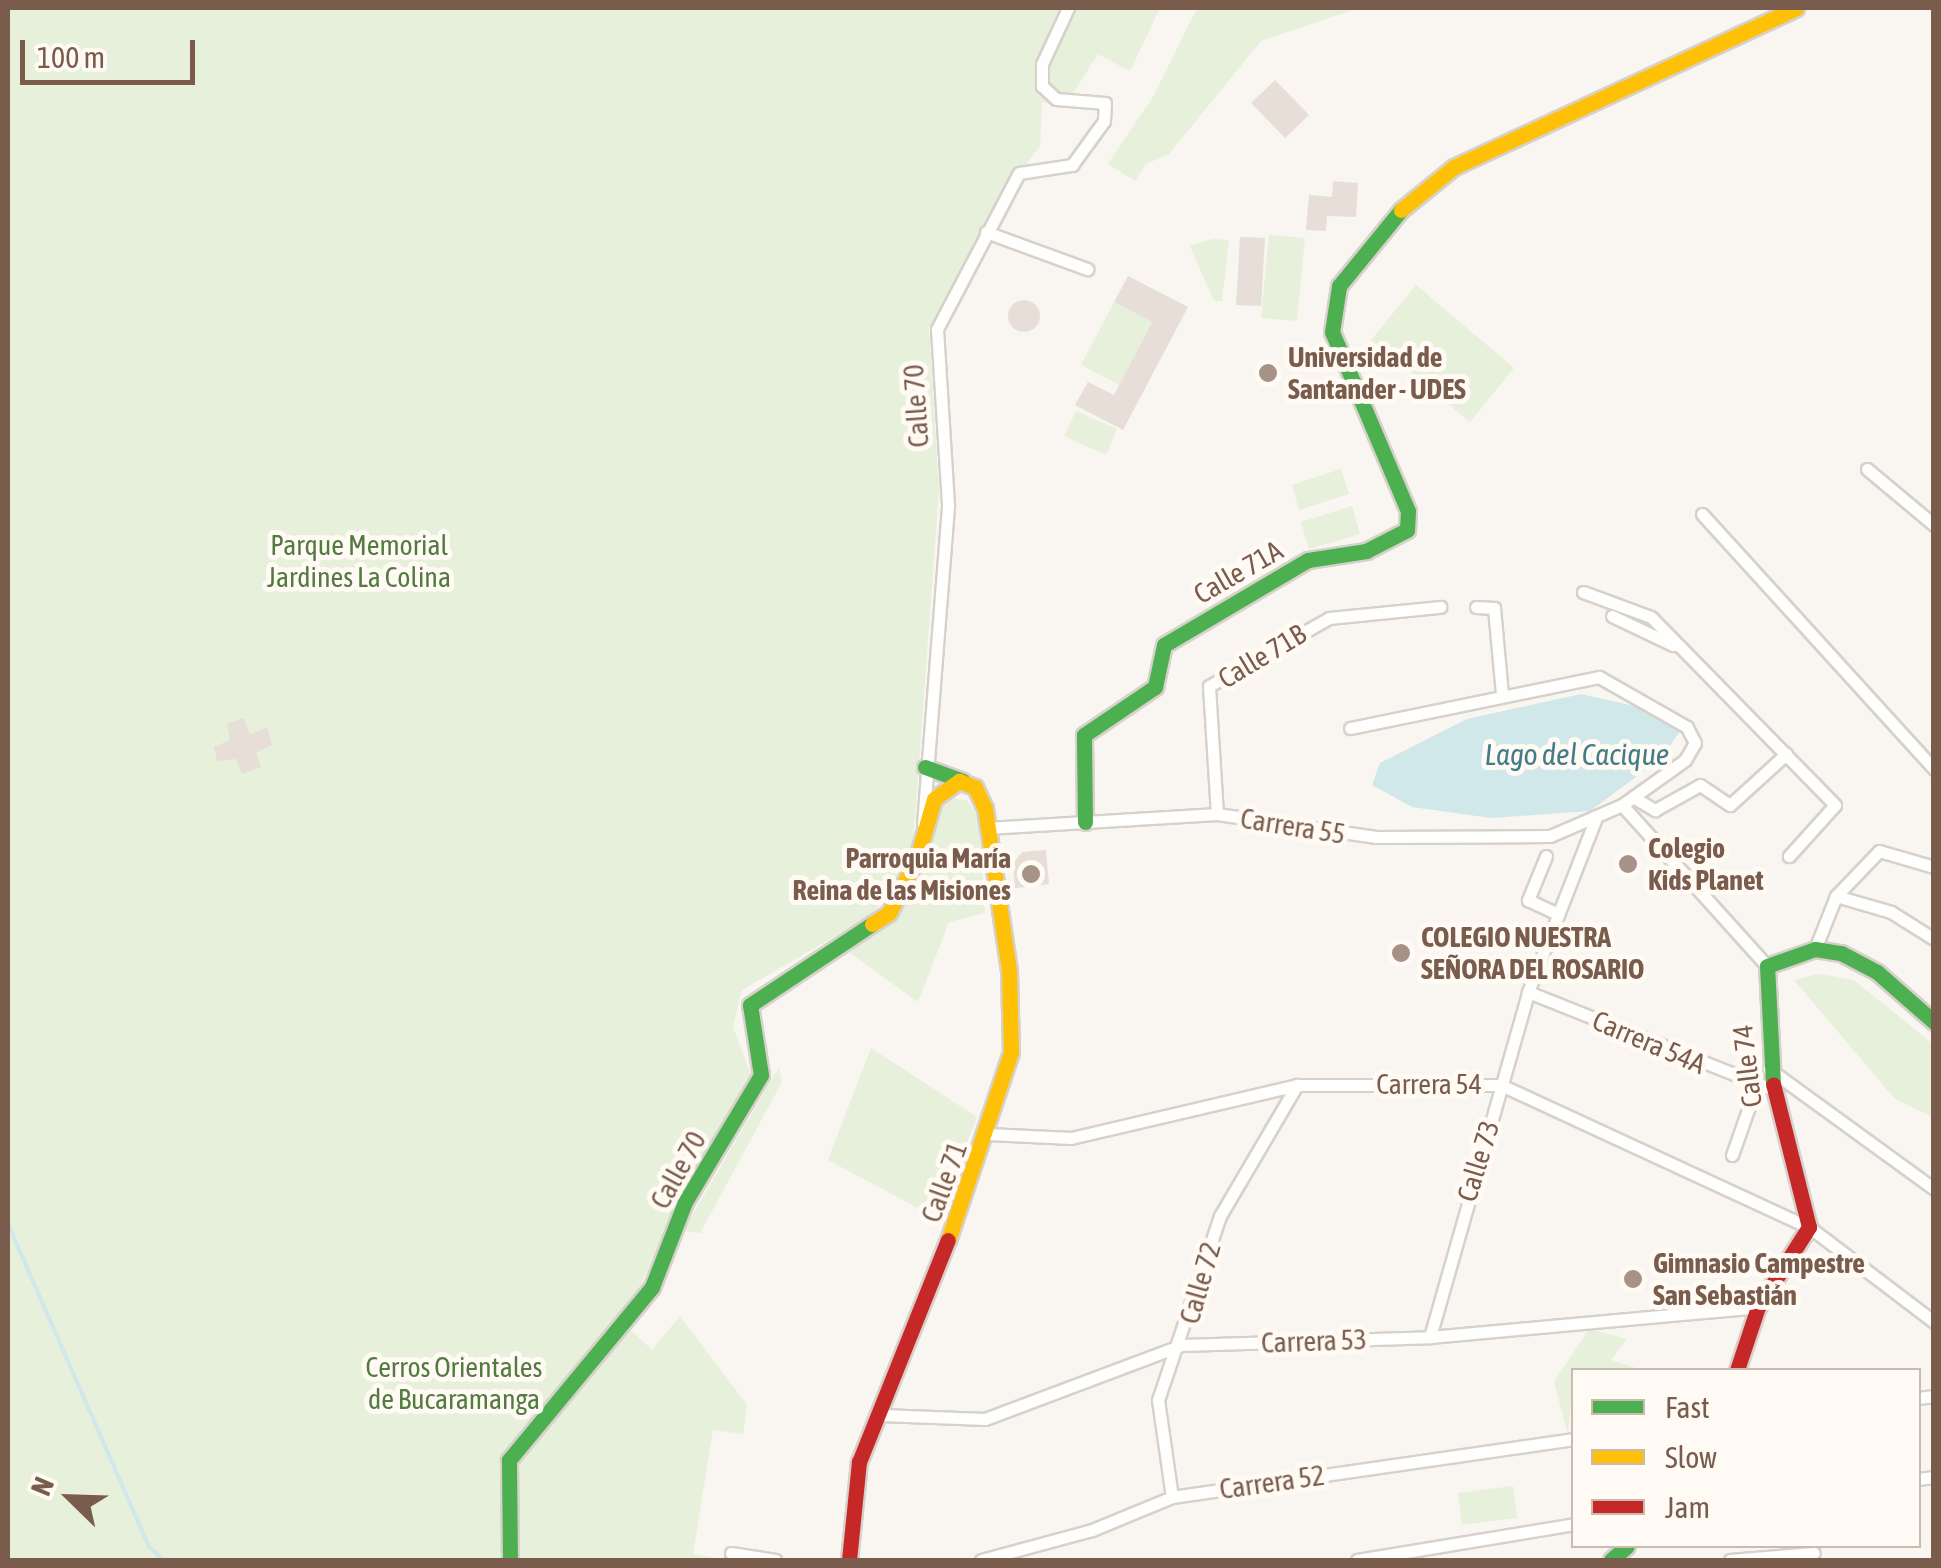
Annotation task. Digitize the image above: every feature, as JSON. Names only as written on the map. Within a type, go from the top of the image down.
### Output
[{"type":"street","name":"Calle 70","points":[[922,844],[948,504],[937,329],[1023,169],[1062,170],[1078,160],[1107,105],[1056,99],[1042,86],[1042,64],[1068,8]]},
{"type":"street","name":"Calle 71A","points":[[1085,822],[1084,735],[1156,687],[1164,646],[1308,560],[1366,550],[1408,530],[1408,511],[1335,350],[1331,315],[1347,273],[1418,190],[1580,104],[1796,8]]},
{"type":"street","points":[[986,232],[1087,269]]},
{"type":"street","points":[[1867,469],[1934,525]]},
{"type":"street","points":[[1702,514],[1934,769]]},
{"type":"street","points":[[1583,592],[1635,606],[1786,754],[1835,810],[1789,856]]},
{"type":"street","points":[[1350,728],[1502,696],[1494,608],[1476,606]]},
{"type":"street","name":"Calle 71B","points":[[1218,814],[1209,686],[1329,618],[1440,607]]},
{"type":"street","points":[[1612,616],[1682,650]]},
{"type":"street","name":"Carrera 55","points":[[987,828],[1218,814],[1423,840],[1550,836],[1622,805],[1692,754],[1687,727],[1599,677],[1502,696]]},
{"type":"street","points":[[1638,794],[1649,809],[1662,806],[1694,784],[1733,804],[1786,754]]},
{"type":"street","points":[[926,767],[967,782]]},
{"type":"street","points":[[930,809],[943,786],[967,782]]},
{"type":"street","name":"Calle 71","points":[[849,1560],[859,1462],[881,1415],[988,1134],[1012,1030],[985,808],[967,782]]},
{"type":"street","points":[[930,809],[951,790],[973,795],[985,808]]},
{"type":"street","points":[[1622,805],[1767,966],[1815,950],[1864,964],[1934,1022]]},
{"type":"street","name":"Calle 70","points":[[510,1560],[509,1460],[530,1424],[644,1300],[685,1202],[761,1075],[750,1006],[882,921],[922,844],[930,809]]},
{"type":"street","name":"Calle 73","points":[[1430,1337],[1528,992],[1596,818]]},
{"type":"street","points":[[1815,950],[1836,896],[1879,850],[1934,867]]},
{"type":"street","points":[[1546,856],[1528,900],[1558,914]]},
{"type":"street","points":[[1836,896],[1891,912],[1934,938]]},
{"type":"street","name":"Calle 74","points":[[1767,966],[1768,1068],[1764,1088],[1808,1227]]},
{"type":"street","name":"Carrera 54A","points":[[1528,992],[1764,1088]]},
{"type":"street","points":[[1768,1068],[1934,1189]]},
{"type":"street","name":"Carrera 54","points":[[988,1134],[1071,1138],[1297,1084],[1501,1085],[1808,1227],[1934,1322]]},
{"type":"street","name":"Calle 72","points":[[1172,1497],[1156,1410],[1182,1345],[1220,1216],[1297,1084]]},
{"type":"street","points":[[1732,1155],[1764,1088]]},
{"type":"street","points":[[1738,1368],[1758,1307],[1808,1227]]},
{"type":"street","name":"Carrera 53","points":[[881,1415],[985,1419],[1182,1345],[1430,1337],[1758,1307]]},
{"type":"street","name":"Carrera 52","points":[[981,1560],[1092,1530],[1172,1497],[1571,1439]]},
{"type":"street","points":[[1357,1560],[1571,1524]]},
{"type":"street","points":[[1730,1560],[1814,1553]]},
{"type":"street","points":[[731,1554],[775,1560]]},
{"type":"green space","points":[[8,8],[1160,8],[1130,71],[1098,54],[1068,101],[1042,103],[1040,147],[1006,187],[929,328],[939,490],[913,844],[897,885],[870,916],[742,990],[733,1027],[752,1077],[683,1190],[640,1287],[616,1316],[652,1350],[680,1316],[747,1405],[743,1434],[713,1430],[693,1554],[727,1560],[8,1560]]},
{"type":"green space","points":[[1197,8],[1358,8],[1261,41],[1169,154],[1146,164],[1135,181],[1108,164],[1153,97]]},
{"type":"green space","points":[[1269,235],[1305,238],[1297,321],[1261,318]]},
{"type":"green space","points":[[1213,239],[1229,240],[1222,301],[1214,301],[1190,246]]},
{"type":"green space","points":[[1416,285],[1514,368],[1470,422],[1371,340]]},
{"type":"green space","points":[[1114,302],[1152,322],[1119,385],[1081,365]]},
{"type":"green space","points":[[1076,411],[1117,429],[1106,455],[1064,436]]},
{"type":"green space","points":[[1341,469],[1349,494],[1299,510],[1292,485]]},
{"type":"green space","points":[[1352,506],[1360,534],[1309,549],[1301,522]]},
{"type":"green space","points":[[949,798],[967,800],[978,816],[985,913],[949,922],[918,1002],[849,952],[901,909],[928,854],[935,813]]},
{"type":"green space","points":[[1819,974],[1854,980],[1933,1044],[1933,1117],[1895,1099],[1794,980]]},
{"type":"green space","points":[[871,1048],[977,1117],[937,1218],[828,1160]]},
{"type":"green space","points":[[779,1067],[782,1082],[700,1233],[683,1231]]},
{"type":"green space","points":[[1589,1329],[1627,1339],[1611,1360],[1636,1368],[1571,1368],[1568,1434],[1554,1382]]},
{"type":"green space","points":[[1513,1486],[1517,1518],[1462,1525],[1458,1493]]},
{"type":"water","name":"Lago del Cacique","points":[[1581,694],[1643,708],[1681,730],[1660,759],[1590,811],[1491,818],[1412,807],[1372,785],[1380,763],[1467,719]]},
{"type":"building","points":[[1275,80],[1309,115],[1285,138],[1251,103]]},
{"type":"building","points":[[1333,181],[1358,183],[1356,217],[1327,216],[1326,231],[1306,230],[1309,195],[1332,197]]},
{"type":"building","points":[[1240,237],[1265,238],[1261,306],[1236,305]]},
{"type":"building","points":[[1128,276],[1188,307],[1123,430],[1075,405],[1088,382],[1114,395],[1152,322],[1114,302]]},
{"type":"building","points":[[1024,300],[1035,305],[1040,316],[1035,327],[1024,332],[1013,327],[1008,316],[1013,305]]},
{"type":"building","points":[[244,718],[250,734],[267,728],[272,745],[256,753],[261,767],[242,774],[236,759],[217,761],[214,747],[230,740],[227,724]]},
{"type":"building","name":"Parroquia María Reina de las Misiones","points":[[1046,850],[1049,884],[1015,888],[1013,864],[1022,852]]},
{"type":"waterway","points":[[8,1224],[149,1547],[164,1560]]},
{"type":"traffic: fast","points":[[1085,822],[1084,735],[1155,687],[1164,645],[1308,560],[1366,551],[1407,530],[1408,511],[1332,332],[1339,286],[1401,210]]},
{"type":"traffic: fast","points":[[925,767],[963,781]]},
{"type":"traffic: fast","points":[[510,1560],[509,1460],[652,1287],[685,1202],[761,1075],[750,1005],[872,924]]},
{"type":"traffic: fast","points":[[1773,1084],[1767,966],[1815,949],[1841,953],[1877,972],[1934,1022]]},
{"type":"traffic: fast","points":[[1611,1560],[1625,1548]]},
{"type":"traffic: slow","points":[[1401,210],[1454,167],[1796,8]]},
{"type":"traffic: slow","points":[[872,924],[889,913],[917,858],[934,799],[959,781],[975,787],[985,808],[1009,971],[1011,1052],[948,1240]]},
{"type":"traffic: jam","points":[[1738,1368],[1758,1307],[1809,1227],[1773,1084]]},
{"type":"traffic: jam","points":[[849,1560],[859,1462],[948,1240]]},
{"type":"place","name":"Universidad de Santander - UDES","points":[[1268,373]]},
{"type":"place","name":"Colegio Kids Planet","points":[[1628,864]]},
{"type":"place","name":"Parroquia María Reina de las Misiones","points":[[1031,874]]},
{"type":"place","name":"COLEGIO NUESTRA SEÑORA DEL ROSARIO","points":[[1401,953]]},
{"type":"place","name":"Gimnasio Campestre San Sebastián","points":[[1633,1279]]},
{"type":"park label","name":"Parque Memorial Jardines La Colina","points":[[359,561]]},
{"type":"park label","name":"Cerros Orientales de Bucaramanga","points":[[454,1383]]}]
